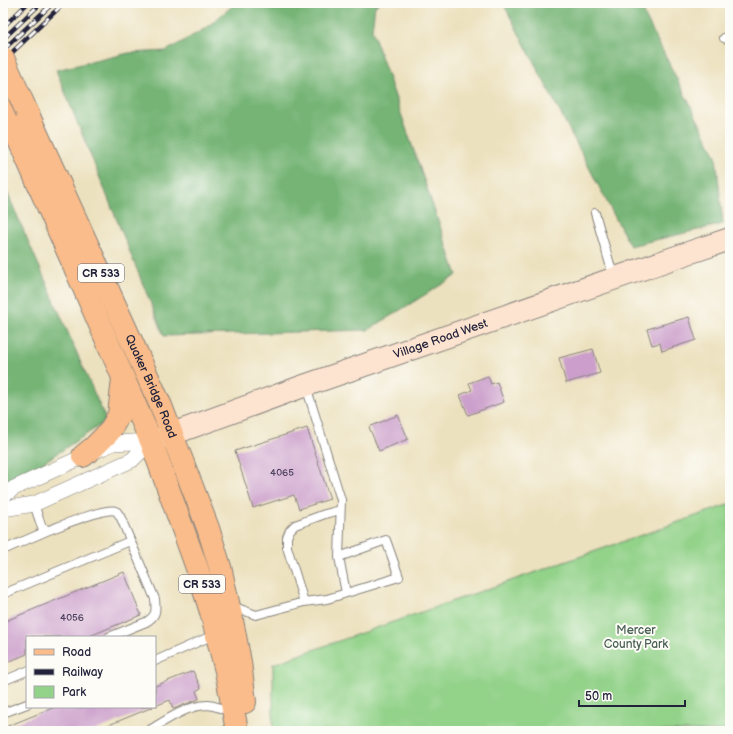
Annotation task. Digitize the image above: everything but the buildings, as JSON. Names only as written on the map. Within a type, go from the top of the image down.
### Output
[{"type":"main road","name":"Quaker Bridge Road","points":[[3,58],[14,113],[151,441],[197,568],[211,612],[226,671],[235,722]]},
{"type":"main road","name":"Quaker Bridge Road","points":[[14,113],[158,398],[208,528],[220,567],[240,662],[247,731]]},
{"type":"main road","name":"Village Road West","points":[[151,441],[614,278],[730,239]]},
{"type":"main road","points":[[83,456],[108,432],[119,415],[124,377]]},
{"type":"street","points":[[3,496],[14,488],[113,443],[151,441]]},
{"type":"street","points":[[3,509],[34,504],[132,460],[151,441]]},
{"type":"lane","points":[[595,213],[614,278]]},
{"type":"lane","points":[[306,386],[341,500],[339,556],[346,593]]},
{"type":"lane","points":[[34,504],[45,529]]},
{"type":"lane","points":[[3,550],[45,529],[109,510],[117,512],[155,599],[155,612],[154,616],[146,622],[111,636]]},
{"type":"lane","points":[[304,602],[287,547],[287,537],[290,530],[295,525],[340,510]]},
{"type":"lane","points":[[229,605],[256,615],[304,602],[327,599],[399,577],[386,540],[339,556]]},
{"type":"lane","points":[[3,594],[130,541]]},
{"type":"lane","points":[[156,661],[216,634]]},
{"type":"lane","points":[[3,681],[26,671]]},
{"type":"lane","points":[[3,713],[26,704]]},
{"type":"lane","points":[[148,731],[180,713],[197,706],[208,705],[235,722]]},
{"type":"green space","points":[[236,3],[380,3],[375,6],[372,30],[457,275],[368,330],[164,336],[56,70],[129,53],[166,51],[206,28]]},
{"type":"green space","points":[[503,3],[649,3],[644,14],[716,156],[723,224],[630,246]]},
{"type":"green space","points":[[3,183],[106,420],[3,489]]},
{"type":"green space","name":"Mercer County Park","points":[[730,504],[730,731],[273,731],[273,664]]},
{"type":"railway","points":[[3,27],[28,3]]},
{"type":"railway","points":[[3,39],[41,3]]},
{"type":"railway","points":[[3,50],[53,3]]},
{"type":"railway","points":[[3,61],[64,3]]}]
